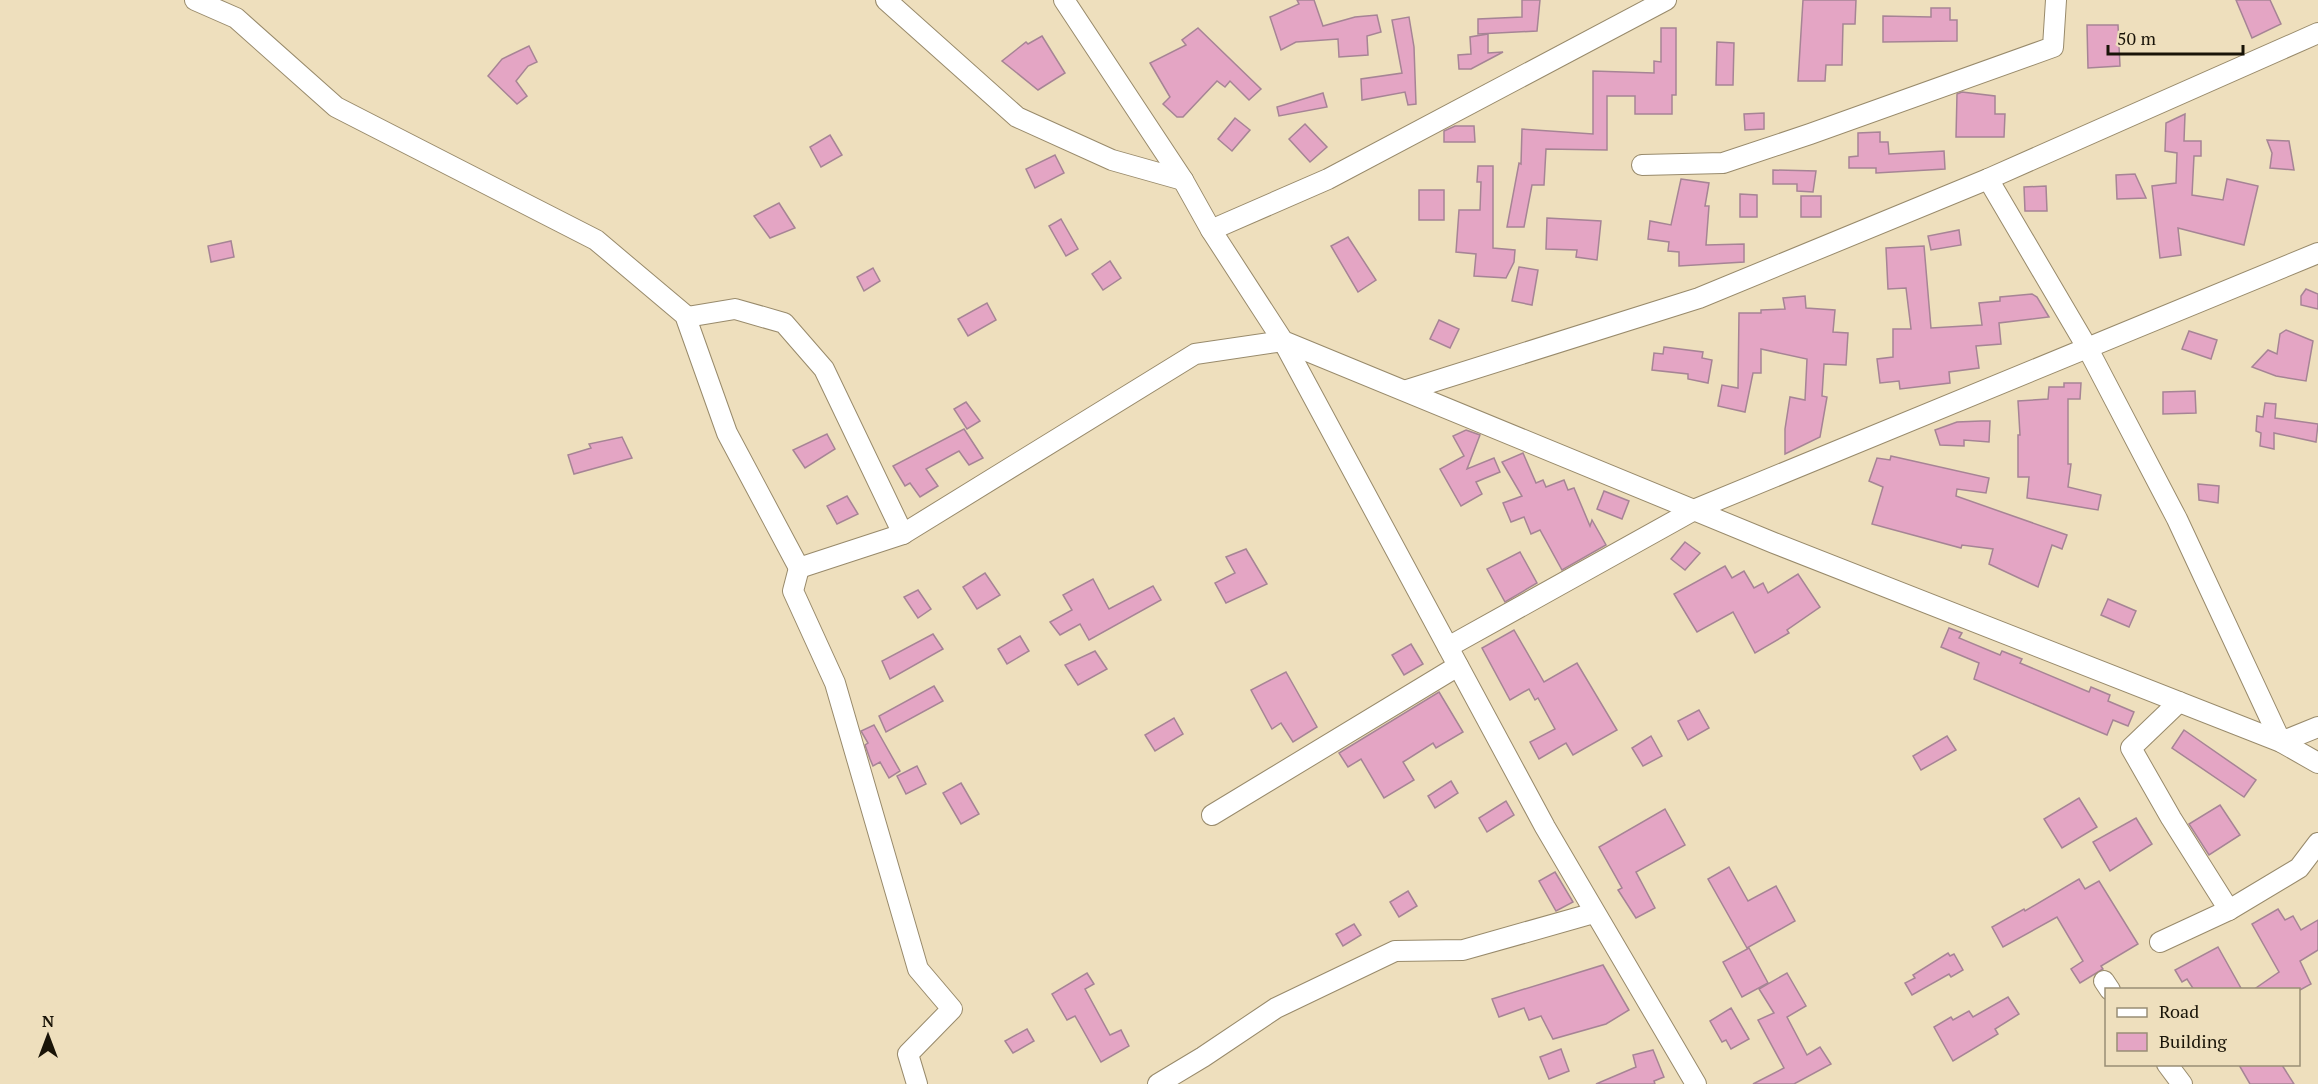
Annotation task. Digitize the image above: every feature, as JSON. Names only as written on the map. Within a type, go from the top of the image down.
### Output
[{"type":"street","points":[[195,0],[236,18],[336,107],[596,240],[685,315],[727,433],[799,568],[793,591],[835,683],[918,969],[952,1009],[908,1054],[917,1084]]},
{"type":"street","points":[[886,0],[1017,117],[1112,160],[1183,180]]},
{"type":"street","points":[[1064,0],[1183,180],[1211,230],[1283,341],[1594,913],[1696,1084]]},
{"type":"street","points":[[1211,230],[1329,179],[1666,0]]},
{"type":"street","points":[[1642,165],[1723,163],[2053,46],[2056,0]]},
{"type":"street","points":[[1407,390],[1699,298],[1988,179],[2318,33]]},
{"type":"street","points":[[1988,179],[2088,349],[2176,519],[2281,742]]},
{"type":"street","points":[[1448,647],[1696,509],[2318,253]]},
{"type":"street","points":[[687,317],[735,309],[784,322],[824,369],[903,534]]},
{"type":"street","points":[[799,568],[903,534],[1195,354],[1283,341],[1318,358],[1407,390],[1774,543],[2281,742],[2318,764]]},
{"type":"street","points":[[1212,815],[1458,666]]},
{"type":"street","points":[[2179,702],[2131,747],[2171,818],[2229,910]]},
{"type":"street","points":[[2281,742],[2318,727]]},
{"type":"street","points":[[2160,942],[2229,910],[2299,868],[2318,843]]},
{"type":"street","points":[[1158,1084],[1276,1008],[1395,951],[1463,950],[1594,913]]},
{"type":"street","points":[[2168,1066],[2182,1084]]},
{"type":"building","points":[[1297,0],[1314,0],[1323,26],[1355,17],[1377,15],[1381,32],[1367,36],[1368,55],[1339,57],[1338,39],[1296,42],[1281,50],[1270,17],[1299,4]]},
{"type":"building","points":[[1522,0],[1540,0],[1537,31],[1478,34],[1478,19],[1522,17]]},
{"type":"building","points":[[1803,0],[1856,0],[1855,24],[1843,24],[1842,65],[1826,65],[1825,81],[1798,81]]},
{"type":"building","points":[[2236,0],[2270,0],[2281,24],[2252,38]]},
{"type":"building","points":[[1931,8],[1950,8],[1950,20],[1957,20],[1957,41],[1883,42],[1883,16],[1931,17]]},
{"type":"building","points":[[1409,17],[1414,47],[1416,104],[1408,105],[1405,92],[1362,100],[1361,79],[1402,73],[1392,20]]},
{"type":"building","points":[[2087,25],[2118,25],[2120,66],[2088,68]]},
{"type":"building","points":[[1198,28],[1261,89],[1249,100],[1230,81],[1225,87],[1217,81],[1183,117],[1177,117],[1163,104],[1170,97],[1150,63],[1186,45],[1182,40]]},
{"type":"building","points":[[1661,28],[1676,28],[1676,95],[1672,95],[1672,114],[1635,114],[1635,96],[1607,96],[1607,150],[1546,149],[1544,185],[1532,185],[1524,227],[1507,227],[1519,163],[1521,164],[1522,129],[1593,134],[1593,71],[1654,73],[1654,61],[1661,62]]},
{"type":"building","points":[[1488,34],[1488,53],[1503,52],[1471,69],[1459,69],[1458,55],[1471,54],[1470,37]]},
{"type":"building","points":[[1042,36],[1065,73],[1038,90],[1002,61],[1026,42],[1028,44]]},
{"type":"building","points":[[1717,42],[1734,43],[1733,85],[1716,85]]},
{"type":"building","points":[[529,46],[537,62],[528,66],[516,81],[527,96],[517,104],[488,76],[502,59]]},
{"type":"building","points":[[1962,92],[1995,96],[1995,114],[2005,114],[2004,137],[1956,137],[1957,94]]},
{"type":"building","points":[[1323,93],[1327,107],[1279,116],[1277,107]]},
{"type":"building","points":[[1764,113],[1764,129],[1745,130],[1744,114]]},
{"type":"building","points":[[2185,114],[2184,141],[2201,141],[2201,156],[2194,156],[2192,195],[2223,200],[2227,179],[2258,186],[2244,245],[2178,228],[2181,255],[2160,258],[2152,186],[2176,183],[2177,153],[2165,151],[2166,123]]},
{"type":"building","points":[[1235,118],[1250,130],[1232,151],[1218,139]]},
{"type":"building","points":[[1305,124],[1327,147],[1310,162],[1289,139]]},
{"type":"building","points":[[1455,126],[1474,126],[1475,142],[1444,142],[1444,131]]},
{"type":"building","points":[[1880,132],[1880,142],[1888,142],[1889,154],[1944,151],[1945,169],[1876,173],[1876,168],[1849,168],[1849,157],[1858,156],[1858,133]]},
{"type":"building","points":[[830,135],[842,155],[821,167],[810,147]]},
{"type":"building","points":[[2267,140],[2289,141],[2294,170],[2270,168],[2272,153]]},
{"type":"building","points":[[1055,155],[1064,173],[1035,188],[1026,169]]},
{"type":"building","points":[[1478,166],[1493,166],[1493,248],[1515,250],[1514,262],[1506,278],[1474,276],[1476,254],[1456,252],[1459,210],[1480,210],[1481,182],[1477,182]]},
{"type":"building","points":[[1773,170],[1816,171],[1813,192],[1797,191],[1797,184],[1773,184]]},
{"type":"building","points":[[2135,174],[2146,198],[2117,199],[2116,175]]},
{"type":"building","points":[[1681,179],[1709,183],[1705,206],[1709,206],[1706,245],[1744,244],[1744,262],[1679,266],[1679,252],[1668,251],[1669,242],[1648,239],[1650,221],[1671,225]]},
{"type":"building","points":[[2046,186],[2047,211],[2025,211],[2024,187]]},
{"type":"building","points":[[1419,190],[1444,190],[1444,220],[1419,220]]},
{"type":"building","points":[[1740,194],[1757,195],[1757,217],[1740,217]]},
{"type":"building","points":[[1801,196],[1821,196],[1821,217],[1801,217]]},
{"type":"building","points":[[779,203],[795,228],[770,238],[754,216]]},
{"type":"building","points":[[1547,218],[1601,221],[1597,260],[1576,257],[1577,250],[1546,249]]},
{"type":"building","points":[[1061,219],[1078,249],[1066,256],[1049,226]]},
{"type":"building","points":[[1959,230],[1961,245],[1931,250],[1928,236]]},
{"type":"building","points":[[1348,237],[1376,280],[1358,292],[1331,246]]},
{"type":"building","points":[[231,241],[234,257],[211,262],[208,246]]},
{"type":"building","points":[[1924,246],[1931,328],[1982,325],[1979,303],[2000,301],[2000,297],[2032,294],[2037,297],[2049,317],[1999,323],[2001,344],[1976,346],[1979,368],[1949,372],[1950,383],[1900,389],[1899,381],[1880,383],[1877,359],[1893,357],[1893,329],[1911,329],[1906,288],[1888,289],[1886,248]]},
{"type":"building","points":[[1110,261],[1121,278],[1103,290],[1092,274]]},
{"type":"building","points":[[1519,267],[1538,270],[1532,305],[1512,301]]},
{"type":"building","points":[[873,268],[880,281],[864,291],[857,277]]},
{"type":"building","points":[[2306,289],[2318,294],[2318,309],[2301,305],[2301,296]]},
{"type":"building","points":[[1805,296],[1806,308],[1835,310],[1833,332],[1848,333],[1846,365],[1824,364],[1822,396],[1827,397],[1820,437],[1785,454],[1785,429],[1790,397],[1805,400],[1807,359],[1761,349],[1761,373],[1753,373],[1745,412],[1718,406],[1722,385],[1738,388],[1739,313],[1761,313],[1761,310],[1785,309],[1783,298]]},
{"type":"building","points":[[987,303],[996,320],[968,336],[958,319]]},
{"type":"building","points":[[1439,320],[1459,329],[1450,348],[1430,339]]},
{"type":"building","points":[[2286,330],[2313,341],[2306,381],[2276,376],[2252,367],[2268,350],[2277,354],[2280,334]]},
{"type":"building","points":[[2189,331],[2217,340],[2211,359],[2182,349]]},
{"type":"building","points":[[1664,347],[1703,352],[1702,358],[1712,360],[1708,383],[1688,379],[1688,374],[1652,370],[1654,353],[1663,354]]},
{"type":"building","points":[[2064,383],[2081,383],[2080,399],[2068,399],[2068,464],[2071,464],[2068,487],[2101,495],[2098,510],[2027,498],[2029,477],[2018,477],[2018,435],[2020,435],[2018,401],[2048,399],[2049,387],[2064,387]]},
{"type":"building","points":[[2195,391],[2196,413],[2163,414],[2163,392]]},
{"type":"building","points":[[966,402],[980,421],[967,429],[954,409]]},
{"type":"building","points":[[2265,403],[2276,404],[2275,418],[2318,424],[2316,442],[2274,433],[2274,449],[2260,446],[2261,433],[2256,431],[2257,416],[2263,417]]},
{"type":"building","points":[[1990,421],[1989,442],[1964,440],[1964,446],[1940,445],[1935,430],[1957,422]]},
{"type":"building","points":[[964,429],[983,458],[969,465],[959,451],[926,469],[938,486],[920,497],[910,483],[905,486],[893,466]]},
{"type":"building","points":[[1466,430],[1480,435],[1467,469],[1494,458],[1500,472],[1476,482],[1482,494],[1461,506],[1440,469],[1464,456],[1453,436]]},
{"type":"building","points":[[827,434],[835,449],[805,468],[793,450]]},
{"type":"building","points":[[622,437],[632,458],[574,474],[568,455],[591,448],[589,444]]},
{"type":"building","points":[[1523,453],[1536,483],[1543,480],[1546,487],[1564,480],[1568,490],[1574,488],[1590,526],[1592,520],[1606,545],[1562,570],[1540,530],[1531,534],[1524,517],[1511,522],[1503,503],[1522,496],[1502,462]]},
{"type":"building","points":[[1891,456],[1989,478],[1986,493],[1957,489],[1956,496],[2067,535],[2062,549],[2052,545],[2038,587],[1989,564],[1993,549],[1962,545],[1961,548],[1872,524],[1883,487],[1869,481],[1877,458],[1890,460]]},
{"type":"building","points":[[2198,484],[2219,486],[2218,503],[2199,500]]},
{"type":"building","points":[[1604,491],[1629,501],[1622,519],[1597,509]]},
{"type":"building","points":[[847,496],[858,514],[837,524],[827,506]]},
{"type":"building","points":[[1685,542],[1700,553],[1685,570],[1671,559]]},
{"type":"building","points":[[1246,549],[1267,584],[1226,603],[1215,583],[1235,573],[1226,557]]},
{"type":"building","points":[[1520,552],[1537,583],[1505,602],[1487,569]]},
{"type":"building","points":[[1725,566],[1732,578],[1744,571],[1754,588],[1763,583],[1768,593],[1798,574],[1820,607],[1787,630],[1789,633],[1755,653],[1733,612],[1697,632],[1674,594]]},
{"type":"building","points":[[985,573],[1000,595],[977,609],[963,587]]},
{"type":"building","points":[[1093,579],[1109,609],[1153,586],[1161,600],[1089,640],[1080,624],[1060,635],[1050,622],[1072,610],[1063,595]]},
{"type":"building","points":[[918,590],[931,609],[918,618],[904,597]]},
{"type":"building","points":[[2108,599],[2136,611],[2129,627],[2101,615]]},
{"type":"building","points":[[1949,628],[1962,633],[1959,638],[2000,655],[2002,651],[2022,659],[2020,663],[2089,692],[2091,687],[2110,695],[2108,701],[2134,712],[2128,726],[2113,720],[2107,735],[1974,679],[1979,663],[1941,647]]},
{"type":"building","points":[[1514,630],[1544,682],[1577,663],[1617,730],[1573,755],[1566,743],[1539,759],[1530,742],[1555,729],[1538,698],[1535,700],[1529,689],[1510,700],[1482,648]]},
{"type":"building","points":[[933,634],[943,649],[890,679],[882,661]]},
{"type":"building","points":[[1020,636],[1029,651],[1007,664],[998,649]]},
{"type":"building","points":[[1411,644],[1423,664],[1404,675],[1392,655]]},
{"type":"building","points":[[1095,651],[1107,669],[1078,685],[1065,665]]},
{"type":"building","points":[[1286,672],[1317,727],[1293,742],[1281,723],[1272,729],[1251,690]]},
{"type":"building","points":[[934,686],[943,701],[886,732],[879,716]]},
{"type":"building","points":[[1439,692],[1463,732],[1436,748],[1433,743],[1403,762],[1414,780],[1384,798],[1361,759],[1348,767],[1339,753]]},
{"type":"building","points":[[1699,710],[1709,728],[1688,740],[1678,721]]},
{"type":"building","points":[[1174,718],[1183,734],[1155,751],[1145,735]]},
{"type":"building","points":[[874,725],[900,771],[889,778],[880,762],[873,766],[865,745],[868,743],[861,731]]},
{"type":"building","points":[[2184,730],[2256,780],[2244,797],[2172,748]]},
{"type":"building","points":[[1651,736],[1662,756],[1643,766],[1632,748]]},
{"type":"building","points":[[1947,736],[1956,750],[1921,770],[1913,756]]},
{"type":"building","points":[[917,766],[926,784],[906,794],[897,776]]},
{"type":"building","points":[[1451,781],[1458,793],[1435,808],[1428,796]]},
{"type":"building","points":[[961,783],[979,814],[961,824],[943,793]]},
{"type":"building","points":[[2079,798],[2097,827],[2062,848],[2044,819]]},
{"type":"building","points":[[1506,801],[1514,815],[1487,832],[1479,818]]},
{"type":"building","points":[[2220,805],[2240,835],[2209,855],[2189,824]]},
{"type":"building","points":[[1665,809],[1685,845],[1636,872],[1655,908],[1636,918],[1618,890],[1622,888],[1599,847]]},
{"type":"building","points":[[2136,818],[2152,844],[2110,871],[2093,842]]},
{"type":"building","points":[[1729,867],[1748,901],[1776,886],[1795,921],[1747,948],[1708,879]]},
{"type":"building","points":[[1555,872],[1573,902],[1556,911],[1539,881]]},
{"type":"building","points":[[2079,879],[2085,889],[2099,881],[2138,944],[2101,966],[2103,969],[2080,983],[2071,969],[2083,961],[2057,917],[2003,947],[1992,927],[2024,909],[2025,911]]},
{"type":"building","points":[[1408,891],[1417,906],[1399,917],[1390,902]]},
{"type":"building","points":[[2278,909],[2285,920],[2293,916],[2301,930],[2318,920],[2318,950],[2300,961],[2311,984],[2300,990],[2300,988],[2256,988],[2279,972],[2252,924]]},
{"type":"building","points":[[1354,924],[1361,935],[1343,946],[1336,934]]},
{"type":"building","points":[[2218,947],[2241,988],[2193,988],[2187,979],[2182,982],[2175,970]]},
{"type":"building","points":[[1749,948],[1768,983],[1742,997],[1723,962]]},
{"type":"building","points":[[1948,953],[1950,956],[1954,954],[1963,970],[1951,977],[1949,974],[1912,995],[1905,983],[1915,978],[1913,975]]},
{"type":"building","points":[[1603,965],[1629,1010],[1606,1024],[1553,1039],[1541,1016],[1529,1020],[1524,1008],[1499,1017],[1492,999]]},
{"type":"building","points":[[1087,973],[1094,984],[1085,989],[1110,1035],[1121,1030],[1129,1046],[1101,1062],[1075,1016],[1067,1020],[1052,994]]},
{"type":"building","points":[[1787,973],[1806,1006],[1787,1017],[1807,1055],[1820,1047],[1831,1064],[1794,1084],[1753,1084],[1784,1068],[1758,1020],[1774,1013],[1759,989]]},
{"type":"building","points":[[2008,997],[2019,1014],[1995,1029],[1998,1034],[1953,1061],[1934,1027],[1951,1017],[1953,1020],[1969,1011],[1973,1017]]},
{"type":"building","points":[[1731,1008],[1749,1039],[1731,1049],[1726,1040],[1722,1042],[1710,1021]]},
{"type":"building","points":[[1027,1029],[1034,1041],[1013,1053],[1005,1041]]},
{"type":"building","points":[[1561,1049],[1569,1071],[1549,1079],[1540,1057]]},
{"type":"building","points":[[1653,1050],[1664,1077],[1654,1081],[1655,1084],[1596,1084],[1636,1067],[1633,1055]]},
{"type":"building","points":[[2240,1066],[2283,1066],[2294,1084],[2250,1084]]}]
